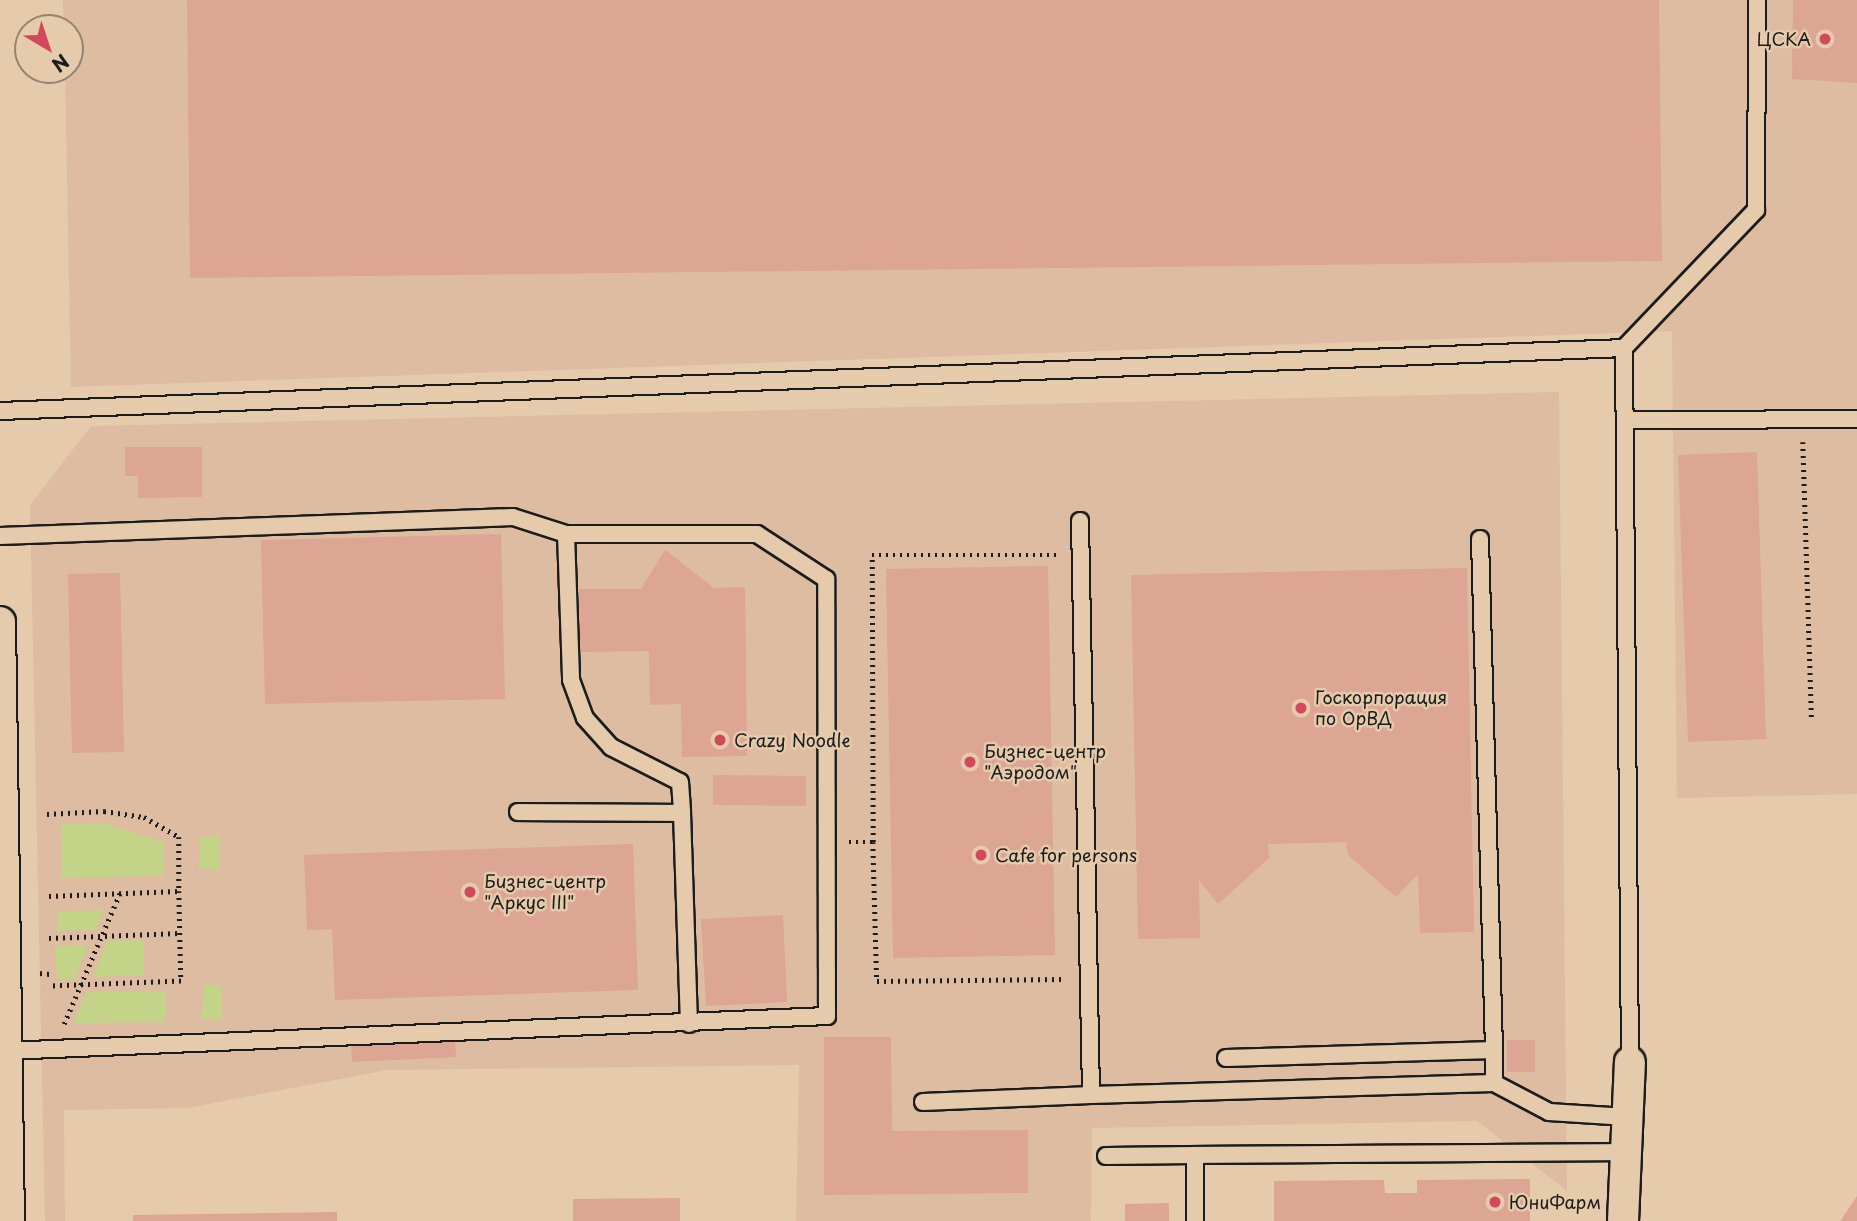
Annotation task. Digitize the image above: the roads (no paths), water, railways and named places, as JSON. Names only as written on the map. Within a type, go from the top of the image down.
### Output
[{"type":"street","points":[[0,622],[9,1221]]},
{"type":"street","points":[[1623,1221],[1630,1062]]},
{"type":"lane","points":[[0,411],[1624,348],[1756,210],[1757,0]]},
{"type":"lane","points":[[1624,348],[1630,1062]]},
{"type":"lane","points":[[1625,419],[1857,419]]},
{"type":"lane","points":[[0,536],[513,517],[566,534],[757,534],[826,579],[827,1016],[690,1024],[6,1051]]},
{"type":"lane","points":[[1080,521],[1091,1095]]},
{"type":"lane","points":[[566,534],[571,680],[585,718],[611,747],[680,782],[690,1024]]},
{"type":"lane","points":[[1480,540],[1494,1083]]},
{"type":"lane","points":[[518,812],[682,813]]},
{"type":"lane","points":[[1226,1058],[1494,1051]]},
{"type":"lane","points":[[923,1102],[1494,1083],[1549,1112],[1627,1118]]},
{"type":"lane","points":[[1106,1156],[1626,1152]]},
{"type":"lane","points":[[1195,1156],[1195,1221]]},
{"type":"place","name":"ЦСКА","points":[[1825,39]]},
{"type":"place","name":"Госкорпорация по ОрВД","points":[[1301,708]]},
{"type":"place","name":"Crazy Noodle","points":[[720,740]]},
{"type":"place","name":"Бизнес-центр \"Аэродом\"","points":[[970,762]]},
{"type":"place","name":"Cafe for persons","points":[[981,855]]},
{"type":"place","name":"Бизнес-центр \"Аркус III\"","points":[[470,892]]},
{"type":"place","name":"ЮниФарм","points":[[1495,1202]]}]
